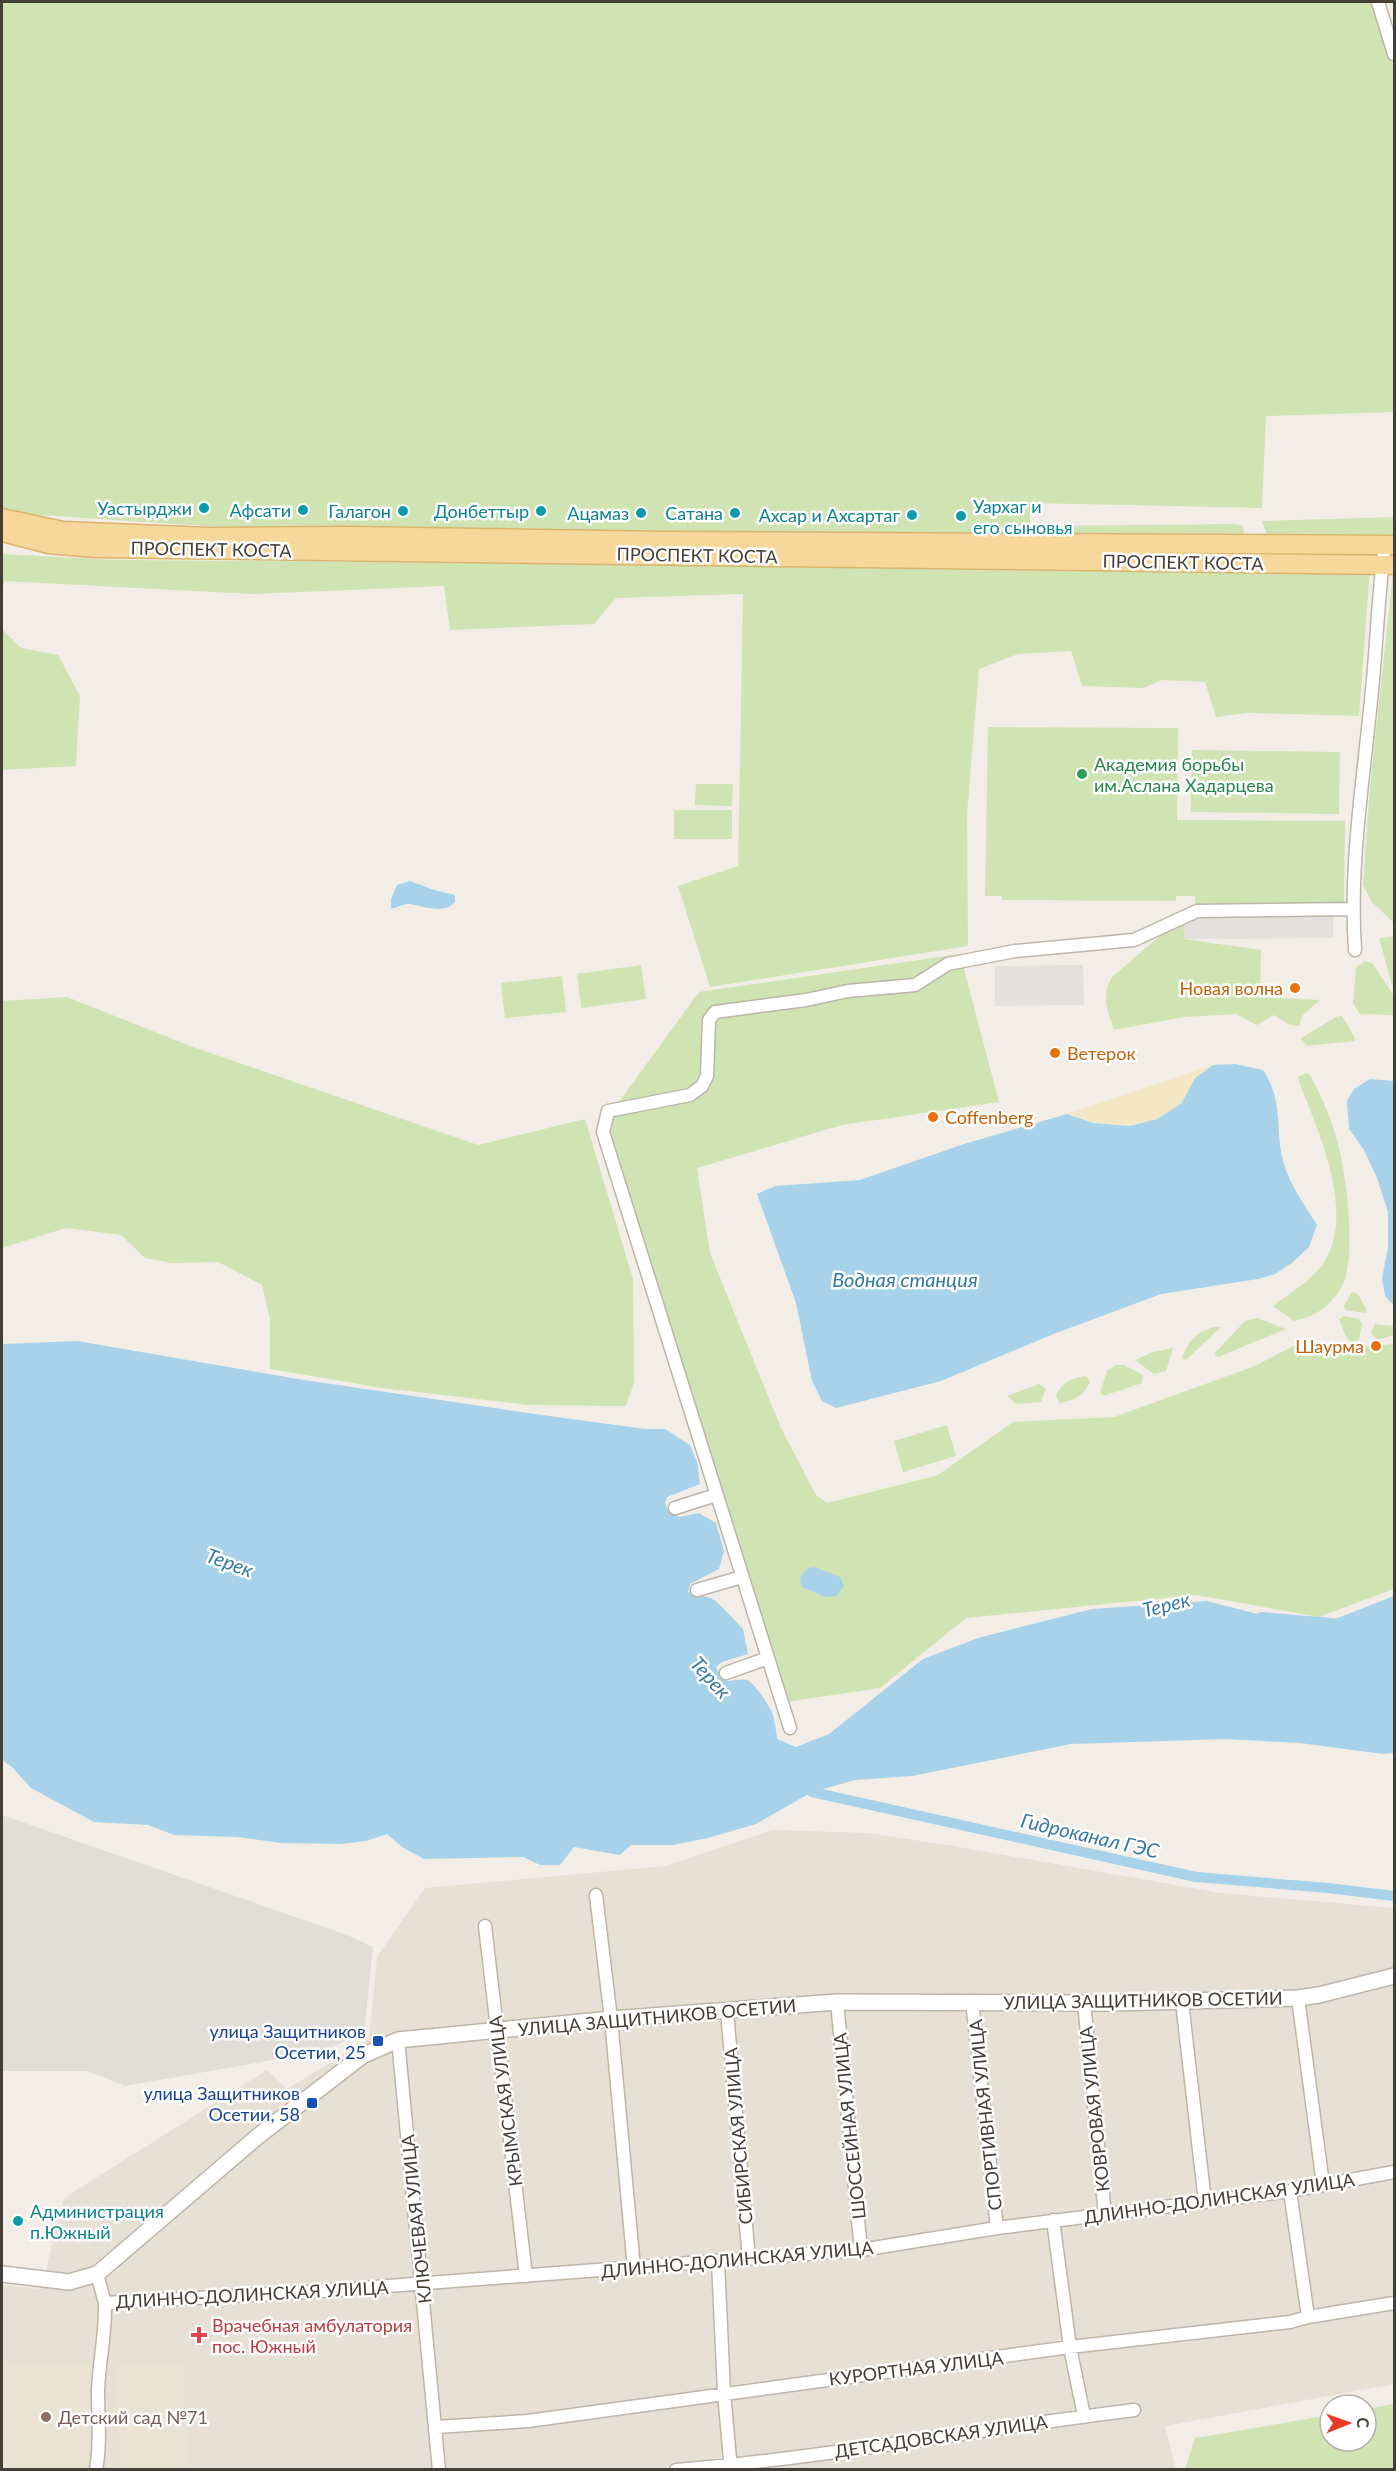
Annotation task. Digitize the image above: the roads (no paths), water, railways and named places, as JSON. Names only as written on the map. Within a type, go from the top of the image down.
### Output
[{"type":"main road","name":"ПРОСПЕКТ КОСТА","points":[[2,518],[63,531],[209,537],[348,536],[664,541],[1390,545]]},
{"type":"main road","name":"ПРОСПЕКТ КОСТА","points":[[2,532],[49,544],[94,548],[1388,565]]},
{"type":"street","points":[[1395,6],[1380,6],[1395,54]]},
{"type":"street","points":[[1355,950],[1352,909],[1360,787],[1390,545]]},
{"type":"street","points":[[790,1728],[603,1132],[608,1111],[690,1095],[702,1086],[707,1076],[709,1020],[715,1012],[806,1000],[848,991],[915,985],[948,964],[1015,951],[1134,940],[1197,911],[1352,909]]},
{"type":"street","points":[[675,1508],[716,1495]]},
{"type":"street","points":[[697,1590],[742,1577]]},
{"type":"street","points":[[726,1673],[768,1658]]},
{"type":"street","points":[[596,1895],[611,2019],[634,2268]]},
{"type":"street","name":"КРЫМСКАЯ УЛИЦА","points":[[485,1926],[526,2277]]},
{"type":"street","name":"УЛИЦА ЗАЩИТНИКОВ ОСЕТИИ","points":[[2,2274],[69,2282],[97,2274],[265,2131],[362,2056],[398,2040],[611,2019],[837,2002],[1084,2003],[1298,1998],[1395,1976]]},
{"type":"street","points":[[1298,1998],[1323,2184]]},
{"type":"street","name":"СПОРТИВНАЯ УЛИЦА","points":[[972,2001],[997,2228]]},
{"type":"street","name":"ШОССЕЙНАЯ УЛИЦА","points":[[837,2002],[861,2250]]},
{"type":"street","points":[[1182,2002],[1205,2202]]},
{"type":"street","name":"КОВРОВАЯ УЛИЦА","points":[[1084,2003],[1105,2215]]},
{"type":"street","name":"СИБИРСКАЯ УЛИЦА","points":[[726,2012],[749,2259]]},
{"type":"street","name":"КЛЮЧЕВАЯ УЛИЦА","points":[[398,2040],[439,2469]]},
{"type":"street","name":"ДЛИННО-ДОЛИНСКАЯ УЛИЦА","points":[[97,2274],[105,2303],[526,2277],[861,2250],[1053,2220],[1290,2191],[1395,2172]]},
{"type":"street","points":[[1290,2191],[1308,2317]]},
{"type":"street","points":[[1053,2220],[1070,2347],[1084,2416]]},
{"type":"street","points":[[718,2261],[724,2393],[731,2467]]},
{"type":"street","points":[[96,2469],[99,2454],[98,2388],[106,2325],[105,2303]]},
{"type":"street","name":"КУРОРТНАЯ УЛИЦА","points":[[436,2427],[528,2421],[1070,2347],[1290,2322],[1395,2303]]},
{"type":"street","name":"ДЕТСАДОВСКАЯ УЛИЦА","points":[[676,2469],[731,2467],[1134,2410]]},
{"type":"water","points":[[410,881],[455,895],[455,902],[440,909],[409,904],[391,909],[391,899],[397,885]]},
{"type":"water","name":"Водная станция","points":[[1235,1064],[1263,1070],[1270,1082],[1277,1106],[1284,1164],[1294,1188],[1317,1225],[1309,1247],[1292,1263],[1275,1274],[1258,1279],[1161,1294],[1051,1335],[941,1381],[836,1408],[822,1401],[812,1381],[796,1303],[757,1194],[775,1186],[860,1180],[964,1144],[1067,1114],[1093,1123],[1130,1126],[1157,1119],[1181,1104],[1195,1078],[1213,1065]]},
{"type":"water","points":[[1370,1079],[1394,1081],[1394,1306],[1385,1296],[1382,1278],[1388,1248],[1388,1212],[1377,1178],[1364,1150],[1349,1129],[1347,1101],[1354,1089]]},
{"type":"water","points":[[77,1341],[304,1380],[645,1429],[665,1429],[690,1445],[697,1462],[700,1484],[667,1497],[665,1503],[669,1512],[680,1517],[699,1513],[716,1523],[724,1551],[719,1569],[690,1584],[688,1592],[711,1598],[743,1629],[748,1654],[722,1662],[716,1667],[726,1680],[747,1680],[754,1685],[772,1712],[777,1739],[796,1747],[829,1734],[923,1659],[978,1638],[1092,1609],[1207,1601],[1312,1628],[1394,1596],[1394,1753],[1383,1754],[1300,1743],[1226,1739],[1071,1744],[912,1776],[855,1780],[812,1792],[756,1824],[708,1838],[673,1845],[631,1845],[620,1855],[574,1847],[560,1865],[540,1865],[523,1857],[424,1859],[402,1847],[387,1834],[366,1841],[341,1844],[281,1843],[237,1837],[174,1835],[148,1825],[94,1822],[31,1788],[12,1767],[2,1760],[2,1344]]},
{"type":"water","points":[[814,1567],[840,1577],[844,1586],[837,1596],[825,1597],[802,1587],[801,1576],[807,1569]]},
{"type":"waterway","name":"Терек","points":[[1262,1621],[1343,1628]]},
{"type":"waterway","name":"Гидроканал ГЭС","points":[[801,1784],[812,1792],[1196,1877],[1394,1896]]},
{"type":"place","name":"Уастырджи","points":[[204,508]]},
{"type":"place","name":"Афсати","points":[[303,510]]},
{"type":"place","name":"Галагон","points":[[403,511]]},
{"type":"place","name":"Донбеттыр","points":[[541,511]]},
{"type":"place","name":"Ацамаз","points":[[641,513]]},
{"type":"place","name":"Сатана","points":[[735,513]]},
{"type":"place","name":"Ахсар и Ахсартаг","points":[[912,515]]},
{"type":"place","name":"Уархаг и его сыновья","points":[[961,516]]},
{"type":"place","name":"Академия борьбы им.Аслана Хадарцева","points":[[1082,774]]},
{"type":"place","name":"Новая волна","points":[[1295,988]]},
{"type":"place","name":"Ветерок","points":[[1055,1053]]},
{"type":"place","name":"Coffenberg","points":[[933,1117]]},
{"type":"place","name":"Шаурма","points":[[1376,1346]]},
{"type":"place","name":"улица Защитников Осетии, 25","points":[[378,2041]]},
{"type":"place","name":"улица Защитников Осетии, 58","points":[[312,2103]]},
{"type":"place","name":"Администрация п.Южный","points":[[18,2221]]},
{"type":"place","name":"Врачебная амбулатория пос. Южный","points":[[199,2335]]},
{"type":"place","name":"Детский сад №71","points":[[46,2417]]}]
